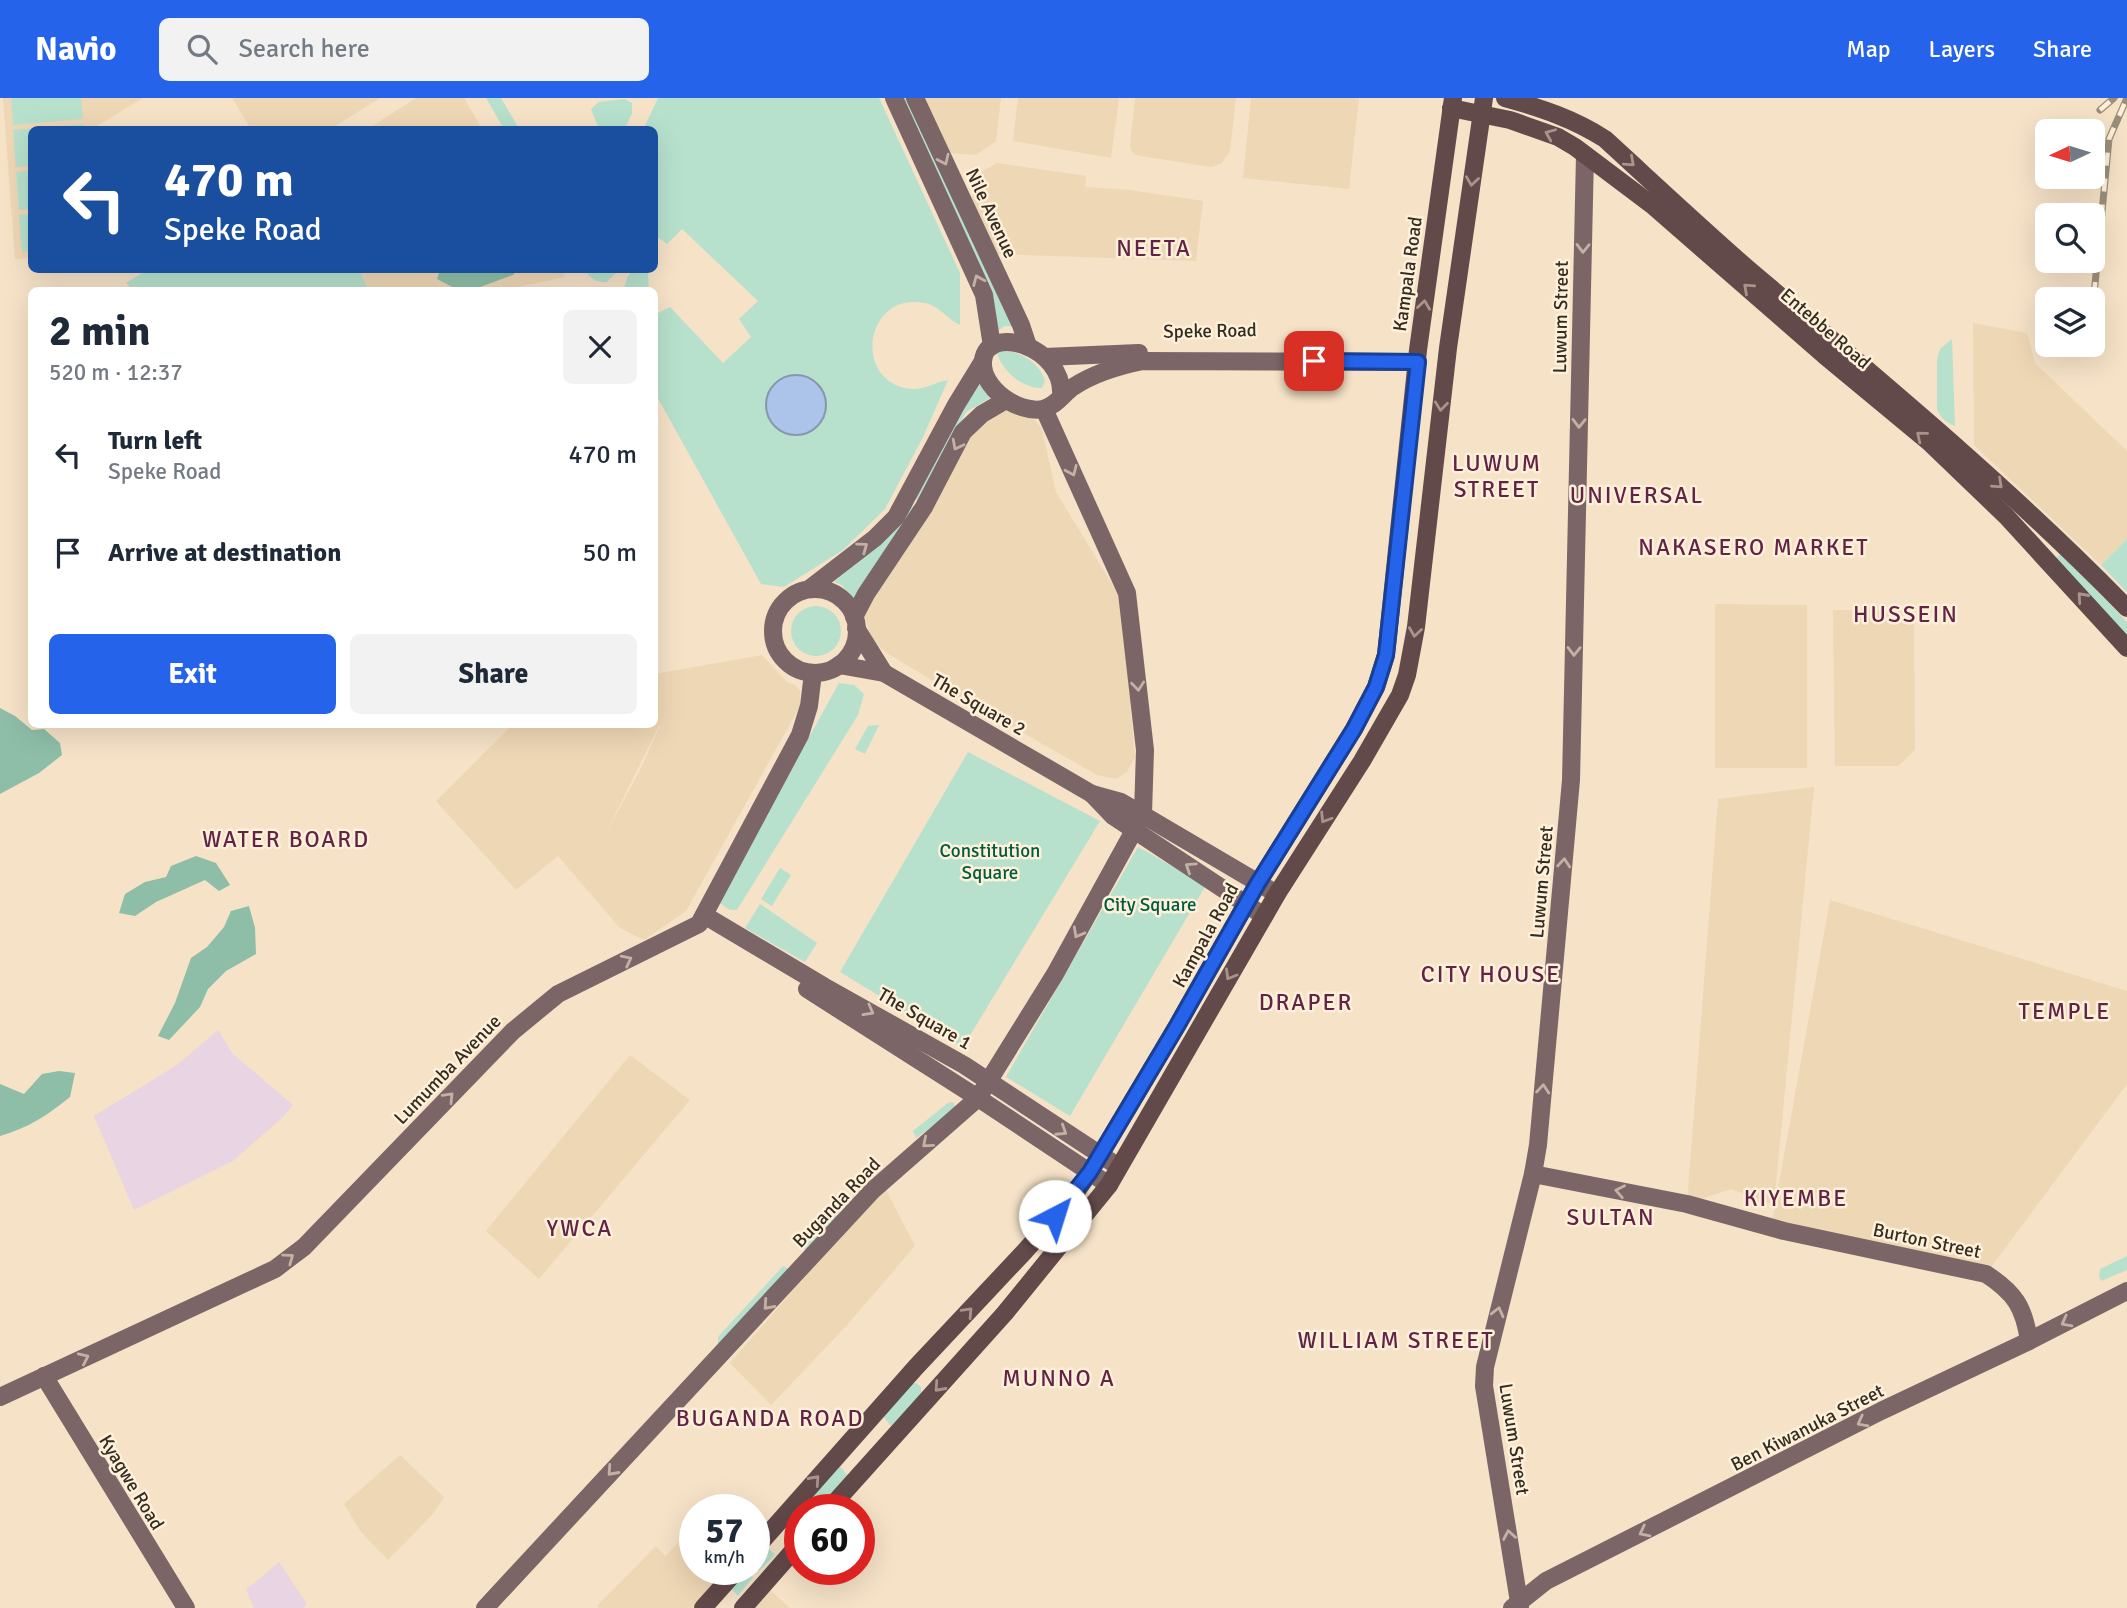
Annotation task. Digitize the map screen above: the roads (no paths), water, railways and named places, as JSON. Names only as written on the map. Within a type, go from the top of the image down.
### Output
[{"type":"main road","name":"Nile Avenue","points":[[894,98],[987,303],[988,354]]},
{"type":"main road","name":"Nile Avenue","points":[[915,98],[1021,325],[1028,346]]},
{"type":"main road","name":"Entebbe Road","points":[[1505,98],[1555,113],[1605,139],[1745,266],[1937,429],[2045,527],[2127,608]]},
{"type":"main road","name":"Entebbe Road","points":[[1452,103],[1483,106],[1567,142],[1652,205],[1824,355],[1929,442],[2006,516],[2127,648]]},
{"type":"main road","name":"Kampala Road","points":[[770,1532],[910,1373],[1034,1240],[1090,1172],[1258,883],[1354,729],[1381,673],[1386,655],[1418,356],[1452,103]]},
{"type":"main road","points":[[842,1494],[1004,1313],[1109,1185],[1277,894],[1362,761],[1400,695],[1407,675],[1416,627],[1448,348],[1483,106]]},
{"type":"main road","name":"Luwum Street","points":[[1517,1606],[1484,1385],[1488,1354],[1538,1145],[1571,780],[1585,155]]},
{"type":"main road","points":[[809,589],[876,538],[896,517],[963,394],[988,354],[1011,342],[1028,346],[1045,357],[1059,380],[1060,396],[1055,404],[1044,409],[1024,408],[1006,400],[990,382],[988,354]]},
{"type":"main road","name":"Speke Road","points":[[1045,357],[1201,350],[1418,356]]},
{"type":"main road","name":"Speke Road","points":[[1060,396],[1090,377],[1143,361],[1418,356]]},
{"type":"main road","points":[[884,673],[855,622],[849,606],[831,592],[809,589],[794,594],[782,604],[775,617],[773,630],[776,646],[784,659],[797,669],[813,673],[831,670],[847,658],[852,649],[855,622],[866,594],[924,507],[963,432],[974,420],[1006,400]]},
{"type":"main road","name":"Buganda Road","points":[[485,1608],[873,1190],[978,1098],[1055,974],[1139,822],[1145,781],[1145,750],[1127,593],[1044,409]]},
{"type":"main road","name":"The Square 2","points":[[839,665],[884,673],[1092,794],[1121,802],[1139,822],[1264,916]]},
{"type":"main road","points":[[702,919],[800,734],[807,714],[813,673]]},
{"type":"main road","name":"The Square 2","points":[[1139,822],[1277,894]]},
{"type":"main road","name":"The Square 1","points":[[702,919],[964,1065],[1119,1167]]},
{"type":"main road","name":"The Square 1","points":[[702,919],[1109,1185]]},
{"type":"main road","name":"Lumumba Avenue","points":[[0,1397],[275,1269],[304,1247],[513,1031],[558,994],[702,919]]},
{"type":"main road","name":"Burton Street","points":[[1533,1174],[1687,1204],[1771,1228],[1986,1274],[2016,1298],[2026,1321],[2029,1341]]},
{"type":"main road","name":"Ben Kiwanuka Street","points":[[1517,1606],[1546,1581],[2127,1291]]},
{"type":"main road","name":"Kyagwe Road","points":[[44,1376],[186,1608]]},
{"type":"main road","points":[[743,1608],[784,1561]]},
{"type":"main road","points":[[707,1605],[724,1585]]},
{"type":"main road","points":[[707,1605],[726,1599],[734,1608]]},
{"type":"water","points":[[790,375],[802,375],[821,388],[826,405],[824,417],[813,430],[802,435],[790,435],[771,422],[766,411],[766,399],[779,380]]},
{"type":"railway","points":[[2100,110],[2114,98]]},
{"type":"railway","points":[[2095,287],[2109,139],[2127,98]]},
{"type":"district","name":"NEETA","points":[[1154,248]]},
{"type":"district","name":"LUWUM STREET","points":[[1497,476]]},
{"type":"district","name":"UNIVERSAL","points":[[1637,495]]},
{"type":"district","name":"NAKASERO MARKET","points":[[1754,547]]},
{"type":"district","name":"HUSSEIN","points":[[1906,614]]},
{"type":"district","name":"WATER BOARD","points":[[286,839]]},
{"type":"district","name":"CITY HOUSE","points":[[1491,974]]},
{"type":"district","name":"DRAPER","points":[[1306,1002]]},
{"type":"district","name":"TEMPLE","points":[[2065,1011]]},
{"type":"district","name":"KIYEMBE","points":[[1796,1198]]},
{"type":"district","name":"SULTAN","points":[[1611,1217]]},
{"type":"district","name":"YWCA","points":[[580,1228]]},
{"type":"district","name":"WILLIAM STREET","points":[[1396,1340]]},
{"type":"district","name":"MUNNO A","points":[[1059,1378]]},
{"type":"district","name":"BUGANDA ROAD","points":[[770,1418]]},
{"type":"park label","name":"Constitution Square","points":[[990,861]]},
{"type":"park label","name":"City Square","points":[[1150,904]]}]
